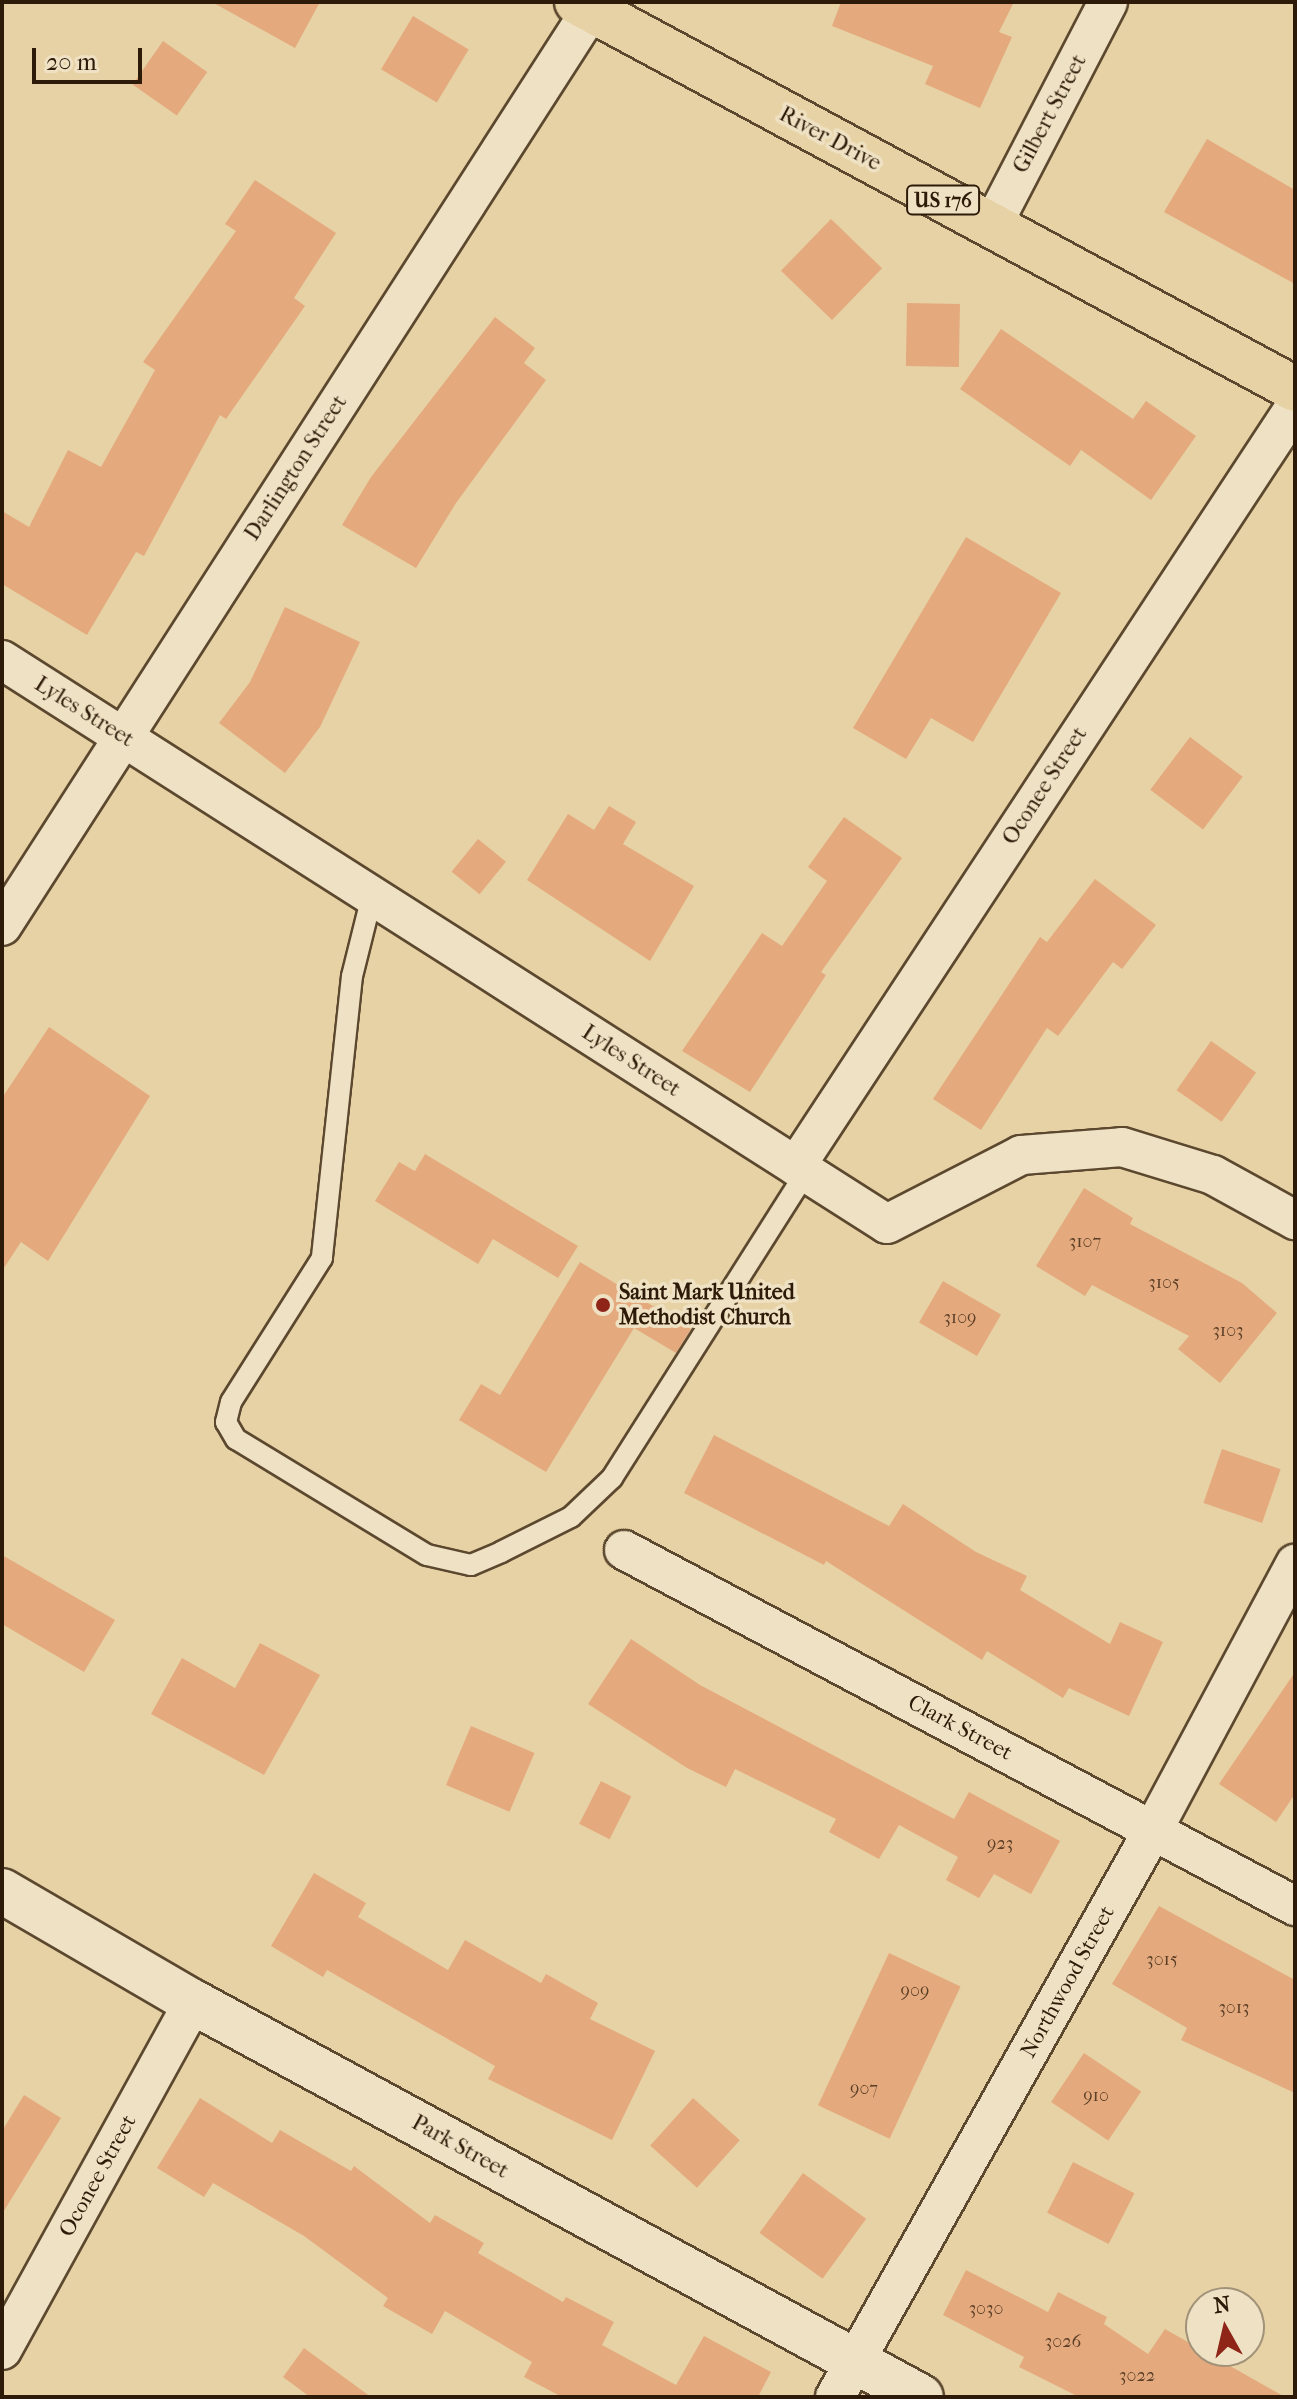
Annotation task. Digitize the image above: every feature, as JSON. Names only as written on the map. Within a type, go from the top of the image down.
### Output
[{"type":"main road","name":"River Drive","points":[[584,6],[1295,389]]},
{"type":"street","name":"Gilbert Street","points":[[992,226],[1108,2]]},
{"type":"street","name":"Darlington Street","points":[[2,926],[584,6]]},
{"type":"street","name":"Oconee Street","points":[[801,1169],[1295,407]]},
{"type":"street","name":"Lyles Street","points":[[2,660],[887,1224],[1021,1155],[1122,1147],[1213,1175],[1295,1220]]},
{"type":"street","name":"Clark Street","points":[[624,1550],[1295,1906]]},
{"type":"street","name":"Northwood Street","points":[[845,2379],[1153,1830],[1295,1564]]},
{"type":"street","name":"Park Street","points":[[2,1891],[845,2379],[921,2397]]},
{"type":"street","name":"Oconee Street","points":[[2,2350],[193,2002]]},
{"type":"lane","points":[[372,896],[352,976],[322,1258],[231,1402],[226,1422],[236,1439],[427,1555],[471,1565],[571,1517],[612,1478],[801,1169]]},
{"type":"building","points":[[212,2],[320,2],[295,48]]},
{"type":"building","points":[[841,2],[1014,2],[999,32],[1012,37],[980,108],[925,84],[933,66],[832,26]]},
{"type":"building","points":[[413,16],[469,49],[437,103],[381,69]]},
{"type":"building","points":[[163,41],[207,72],[177,115],[133,84]]},
{"type":"building","points":[[1207,139],[1295,190],[1295,284],[1164,212]]},
{"type":"building","points":[[255,180],[336,233],[294,298],[305,306],[226,419],[220,415],[144,556],[136,552],[87,635],[2,584],[2,511],[29,527],[68,450],[101,467],[155,370],[143,362],[236,231],[225,224]]},
{"type":"building","points":[[831,219],[882,268],[832,320],[781,271]]},
{"type":"building","points":[[907,303],[960,304],[959,367],[906,366]]},
{"type":"building","points":[[495,317],[535,348],[524,363],[546,380],[456,503],[416,568],[342,525],[371,477]]},
{"type":"building","points":[[1001,329],[1133,419],[1146,401],[1196,436],[1151,500],[1081,450],[1070,466],[960,389]]},
{"type":"building","points":[[966,537],[1061,593],[973,742],[931,718],[906,759],[853,728]]},
{"type":"building","points":[[285,607],[360,642],[320,727],[285,773],[219,723],[250,682]]},
{"type":"building","points":[[1190,737],[1243,777],[1203,829],[1150,790]]},
{"type":"building","points":[[609,806],[636,822],[623,844],[694,886],[650,961],[527,880],[568,814],[594,830]]},
{"type":"building","points":[[844,817],[902,858],[821,972],[826,975],[750,1092],[682,1051],[762,933],[782,946],[827,881],[808,867]]},
{"type":"building","points":[[478,839],[506,862],[480,894],[452,872]]},
{"type":"building","points":[[1095,879],[1156,925],[1122,969],[1113,962],[1058,1036],[1047,1028],[981,1130],[933,1099],[1040,937],[1047,942]]},
{"type":"building","points":[[49,1027],[150,1096],[48,1261],[21,1242],[2,1271],[2,1098]]},
{"type":"building","points":[[1211,1041],[1256,1073],[1222,1122],[1177,1090]]},
{"type":"building","points":[[425,1154],[578,1246],[558,1278],[493,1239],[478,1264],[375,1201],[399,1162],[415,1171]]},
{"type":"building","points":[[1084,1188],[1133,1218],[1130,1224],[1242,1283],[1277,1313],[1220,1383],[1178,1349],[1189,1336],[1092,1285],[1085,1296],[1036,1266]]},
{"type":"building","name":"Saint Mark United Methodist Church","points":[[580,1262],[691,1329],[676,1353],[634,1328],[546,1472],[459,1420],[481,1384],[500,1395]]},
{"type":"building","points":[[943,1281],[1001,1314],[977,1356],[919,1323]]},
{"type":"building","points":[[714,1435],[889,1526],[903,1504],[976,1552],[1027,1576],[1020,1590],[1110,1644],[1120,1622],[1163,1642],[1129,1716],[1069,1688],[1063,1698],[987,1651],[982,1660],[826,1561],[824,1565],[684,1493]]},
{"type":"building","points":[[1222,1449],[1281,1469],[1262,1523],[1203,1503]]},
{"type":"building","points":[[2,1555],[115,1620],[84,1672],[2,1624]]},
{"type":"building","points":[[631,1639],[700,1685],[954,1819],[969,1792],[1060,1841],[1031,1894],[994,1874],[979,1898],[946,1880],[958,1857],[899,1825],[879,1859],[829,1832],[836,1819],[735,1769],[726,1787],[687,1768],[588,1704]]},
{"type":"building","points":[[260,1643],[320,1675],[264,1775],[151,1714],[182,1658],[235,1688]]},
{"type":"building","points":[[1295,1672],[1295,1794],[1276,1822],[1219,1784]]},
{"type":"building","points":[[471,1726],[535,1753],[510,1812],[446,1785]]},
{"type":"building","points":[[601,1781],[631,1796],[610,1839],[579,1824]]},
{"type":"building","points":[[314,1873],[366,1903],[358,1917],[448,1970],[465,1940],[541,1983],[546,1974],[598,2003],[590,2019],[655,2051],[612,2140],[488,2079],[495,2066],[327,1970],[323,1977],[271,1946]]},
{"type":"building","points":[[1159,1906],[1295,1980],[1295,2093],[1181,2040],[1187,2028],[1112,1984]]},
{"type":"building","points":[[889,1953],[961,1986],[890,2139],[818,2105]]},
{"type":"building","points":[[1084,2053],[1141,2092],[1108,2140],[1051,2102]]},
{"type":"building","points":[[24,2095],[61,2118],[2,2214],[2,2131]]},
{"type":"building","points":[[200,2098],[272,2143],[280,2130],[351,2171],[354,2166],[430,2223],[435,2215],[484,2243],[478,2253],[563,2302],[566,2297],[614,2322],[602,2345],[676,2385],[704,2336],[771,2372],[758,2397],[562,2397],[524,2377],[532,2362],[445,2311],[432,2334],[383,2306],[388,2298],[304,2236],[213,2183],[204,2197],[157,2168]]},
{"type":"building","points":[[693,2098],[740,2140],[697,2188],[650,2146]]},
{"type":"building","points":[[1073,2162],[1134,2193],[1109,2244],[1047,2213]]},
{"type":"building","points":[[803,2173],[866,2219],[823,2279],[760,2233]]},
{"type":"building","points":[[966,2270],[1048,2312],[1058,2292],[1107,2317],[1104,2324],[1148,2354],[1165,2329],[1185,2340],[1185,2367],[1232,2367],[1285,2397],[1079,2397],[1019,2367],[1024,2357],[943,2315]]},
{"type":"building","points":[[304,2348],[371,2397],[310,2397],[283,2377]]},
{"type":"place","name":"Saint Mark United Methodist Church","points":[[603,1305]]}]
